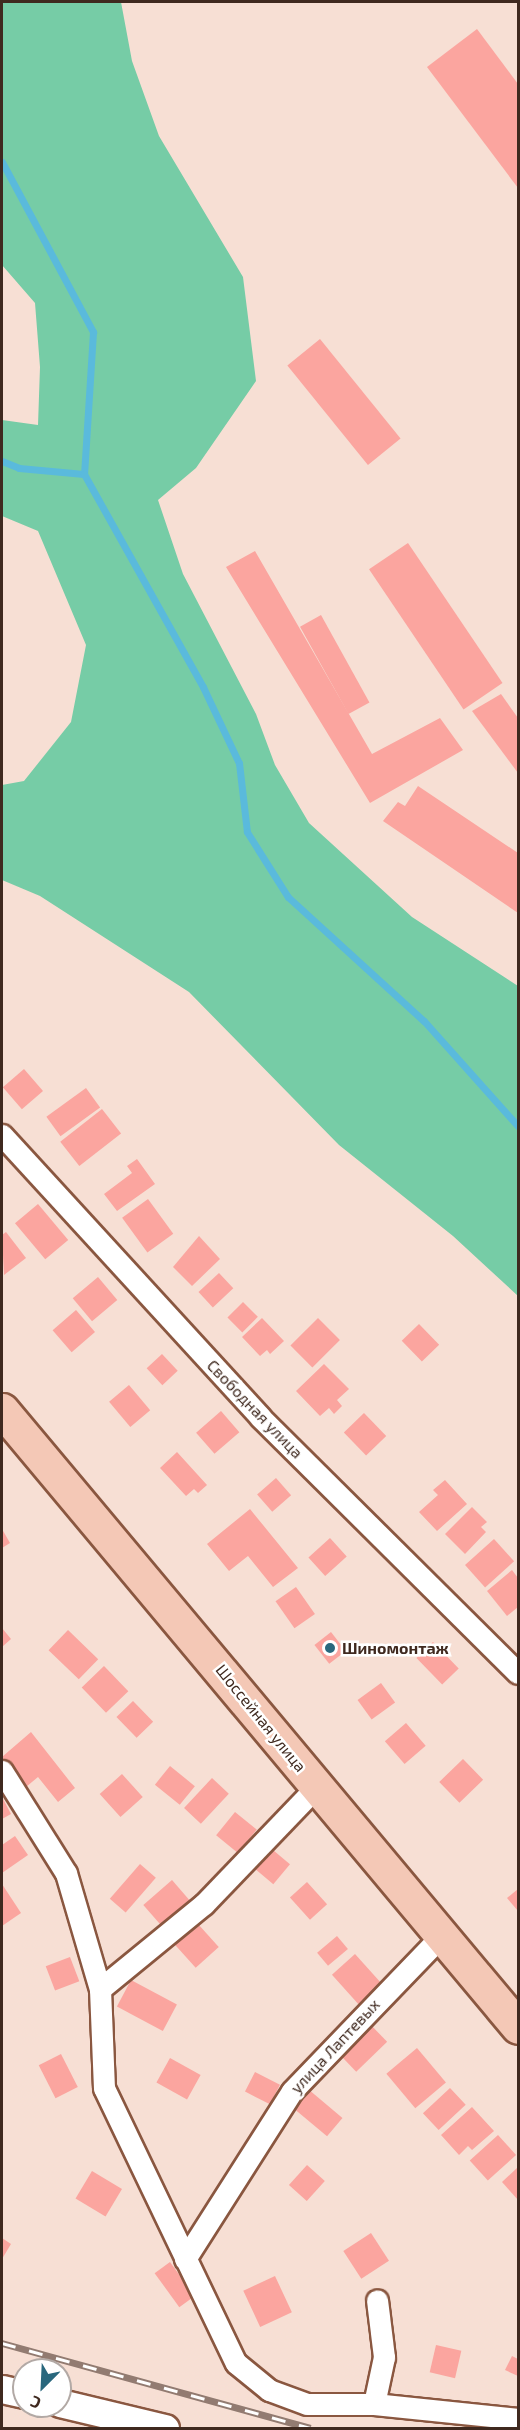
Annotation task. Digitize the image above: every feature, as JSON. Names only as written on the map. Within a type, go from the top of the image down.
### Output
[{"type":"main road","name":"Шоссейная улица","points":[[2,1410],[519,2027]]},
{"type":"street","name":"Свободная улица","points":[[2,1135],[260,1417],[519,1673]]},
{"type":"street","points":[[2,1771],[66,1873],[99,1989],[104,2088],[237,2363],[269,2390],[307,2404],[374,2404],[519,2419]]},
{"type":"street","points":[[99,1989],[204,1904],[317,1786]]},
{"type":"street","name":"улица Лаптевых","points":[[185,2259],[292,2091],[442,1935]]},
{"type":"street","points":[[374,2404],[384,2357],[377,2300]]},
{"type":"street","points":[[72,2406],[165,2428]]},
{"type":"green space","points":[[2,2],[121,2],[132,61],[159,136],[243,277],[256,381],[196,468],[158,500],[183,574],[256,714],[275,765],[309,823],[412,917],[518,986],[518,1296],[453,1236],[339,1145],[189,992],[40,896],[2,880],[2,785],[24,781],[71,722],[86,645],[38,531],[2,516],[2,420],[38,425],[40,367],[35,303],[2,265]]},
{"type":"building","points":[[477,29],[518,84],[518,188],[427,67]]},
{"type":"building","points":[[320,339],[401,438],[368,465],[287,365]]},
{"type":"building","points":[[408,543],[503,683],[464,709],[369,569]]},
{"type":"building","points":[[255,551],[372,754],[440,718],[463,750],[370,803],[226,567]]},
{"type":"building","points":[[321,615],[369,702],[348,714],[300,627]]},
{"type":"building","points":[[501,694],[518,718],[518,773],[472,711]]},
{"type":"building","points":[[418,786],[518,853],[518,913],[383,821],[398,802],[405,806]]},
{"type":"building","points":[[24,1069],[43,1091],[22,1109],[3,1087]]},
{"type":"building","points":[[86,1088],[100,1107],[60,1136],[46,1117]]},
{"type":"building","points":[[102,1109],[121,1133],[79,1166],[60,1142]]},
{"type":"building","points":[[137,1159],[155,1184],[117,1211],[104,1194],[132,1173],[127,1166]]},
{"type":"building","points":[[148,1199],[173,1234],[147,1253],[122,1218]]},
{"type":"building","points":[[38,1204],[68,1240],[45,1259],[15,1223]]},
{"type":"building","points":[[6,1232],[26,1258],[4,1275],[2,1235]]},
{"type":"building","points":[[199,1236],[220,1259],[192,1286],[173,1267]]},
{"type":"building","points":[[219,1273],[233,1288],[213,1307],[199,1292]]},
{"type":"building","points":[[98,1277],[117,1300],[92,1321],[73,1298]]},
{"type":"building","points":[[243,1302],[258,1317],[242,1332],[227,1318]]},
{"type":"building","points":[[76,1310],[95,1332],[72,1352],[53,1330]]},
{"type":"building","points":[[262,1318],[284,1341],[270,1354],[267,1350],[260,1356],[242,1337]]},
{"type":"building","points":[[318,1318],[340,1340],[312,1367],[290,1346]]},
{"type":"building","points":[[419,1324],[439,1345],[422,1362],[402,1341]]},
{"type":"building","points":[[162,1354],[178,1371],[162,1385],[147,1368]]},
{"type":"building","points":[[324,1364],[349,1389],[337,1400],[342,1406],[334,1414],[329,1408],[320,1416],[296,1391]]},
{"type":"building","points":[[129,1385],[150,1410],[130,1427],[109,1402]]},
{"type":"building","points":[[221,1411],[239,1432],[214,1454],[196,1433]]},
{"type":"building","points":[[364,1413],[386,1436],[366,1455],[344,1432]]},
{"type":"building","points":[[177,1452],[207,1485],[198,1493],[194,1489],[186,1496],[160,1468]]},
{"type":"building","points":[[276,1478],[291,1495],[272,1512],[257,1494]]},
{"type":"building","points":[[445,1480],[467,1504],[437,1531],[419,1512],[438,1495],[433,1490]]},
{"type":"building","points":[[472,1507],[487,1522],[481,1527],[486,1532],[465,1554],[445,1534]]},
{"type":"building","points":[[250,1509],[298,1568],[273,1587],[248,1556],[229,1571],[207,1544]]},
{"type":"building","points":[[2,1529],[10,1543],[2,1548]]},
{"type":"building","points":[[330,1538],[347,1557],[325,1576],[308,1557]]},
{"type":"building","points":[[494,1539],[514,1561],[485,1587],[465,1565]]},
{"type":"building","points":[[512,1570],[518,1578],[518,1607],[507,1616],[487,1591]]},
{"type":"building","points":[[296,1587],[315,1614],[294,1628],[276,1601]]},
{"type":"building","points":[[2,1628],[11,1639],[2,1647]]},
{"type":"building","points":[[68,1630],[98,1659],[79,1679],[49,1650]]},
{"type":"building","name":"Шиномонтаж","points":[[331,1632],[346,1651],[329,1664],[314,1645]]},
{"type":"building","points":[[433,1642],[459,1669],[442,1685],[416,1658]]},
{"type":"building","points":[[104,1666],[128,1691],[106,1713],[82,1688]]},
{"type":"building","points":[[381,1683],[395,1702],[372,1719],[358,1700]]},
{"type":"building","points":[[133,1701],[153,1722],[137,1738],[116,1717]]},
{"type":"building","points":[[406,1723],[426,1746],[405,1764],[385,1741]]},
{"type":"building","points":[[31,1732],[75,1788],[58,1802],[38,1777],[26,1787],[2,1757]]},
{"type":"building","points":[[463,1759],[483,1780],[459,1803],[439,1782]]},
{"type":"building","points":[[170,1766],[195,1786],[180,1805],[155,1785]]},
{"type":"building","points":[[122,1774],[143,1797],[120,1817],[100,1794]]},
{"type":"building","points":[[212,1778],[229,1794],[201,1824],[184,1808]]},
{"type":"building","points":[[2,1797],[11,1814],[2,1819]]},
{"type":"building","points":[[235,1812],[257,1830],[238,1853],[216,1835]]},
{"type":"building","points":[[15,1836],[28,1855],[2,1873],[2,1845]]},
{"type":"building","points":[[267,1845],[290,1864],[273,1884],[250,1865]]},
{"type":"building","points":[[140,1864],[156,1878],[126,1912],[110,1899]]},
{"type":"building","points":[[172,1880],[192,1903],[163,1928],[143,1905]]},
{"type":"building","points":[[307,1882],[327,1904],[310,1920],[290,1897]]},
{"type":"building","points":[[2,1884],[21,1913],[2,1926]]},
{"type":"building","points":[[518,1889],[518,1911],[507,1898]]},
{"type":"building","points":[[198,1924],[219,1947],[196,1968],[175,1945]]},
{"type":"building","points":[[337,1936],[348,1949],[328,1966],[317,1953]]},
{"type":"building","points":[[355,1954],[384,1986],[361,2007],[332,1975]]},
{"type":"building","points":[[70,1957],[79,1981],[55,1991],[46,1966]]},
{"type":"building","points":[[131,1980],[177,2004],[163,2031],[117,2006]]},
{"type":"building","points":[[367,2021],[387,2042],[356,2072],[336,2051]]},
{"type":"building","points":[[417,2048],[446,2082],[415,2108],[386,2074]]},
{"type":"building","points":[[61,2054],[78,2087],[56,2098],[39,2065]]},
{"type":"building","points":[[170,2058],[201,2075],[187,2099],[156,2082]]},
{"type":"building","points":[[255,2072],[280,2085],[270,2104],[245,2092]]},
{"type":"building","points":[[450,2088],[466,2105],[439,2130],[423,2113]]},
{"type":"building","points":[[308,2089],[342,2118],[327,2136],[293,2107]]},
{"type":"building","points":[[472,2107],[494,2131],[472,2150],[468,2146],[459,2155],[441,2135]]},
{"type":"building","points":[[498,2135],[516,2155],[488,2180],[470,2160]]},
{"type":"building","points":[[307,2165],[325,2181],[307,2201],[289,2185]]},
{"type":"building","points":[[518,2167],[518,2200],[502,2182]]},
{"type":"building","points":[[92,2171],[122,2189],[106,2216],[76,2198]]},
{"type":"building","points":[[371,2233],[389,2261],[361,2279],[343,2251]]},
{"type":"building","points":[[2,2238],[11,2244],[2,2259]]},
{"type":"building","points":[[170,2262],[195,2296],[179,2307],[155,2273]]},
{"type":"building","points":[[275,2276],[292,2312],[260,2327],[243,2291]]},
{"type":"building","points":[[436,2345],[461,2351],[455,2378],[430,2372]]},
{"type":"building","points":[[512,2356],[518,2359],[518,2376],[505,2370]]},
{"type":"waterway","points":[[2,162],[93,332],[84,474]]},
{"type":"waterway","points":[[2,461],[19,468],[84,474],[203,687],[239,763],[247,832],[288,897],[424,1021],[518,1126]]},
{"type":"railway","points":[[2,2343],[311,2428]]},
{"type":"place","name":"Шиномонтаж","points":[[330,1648]]}]
